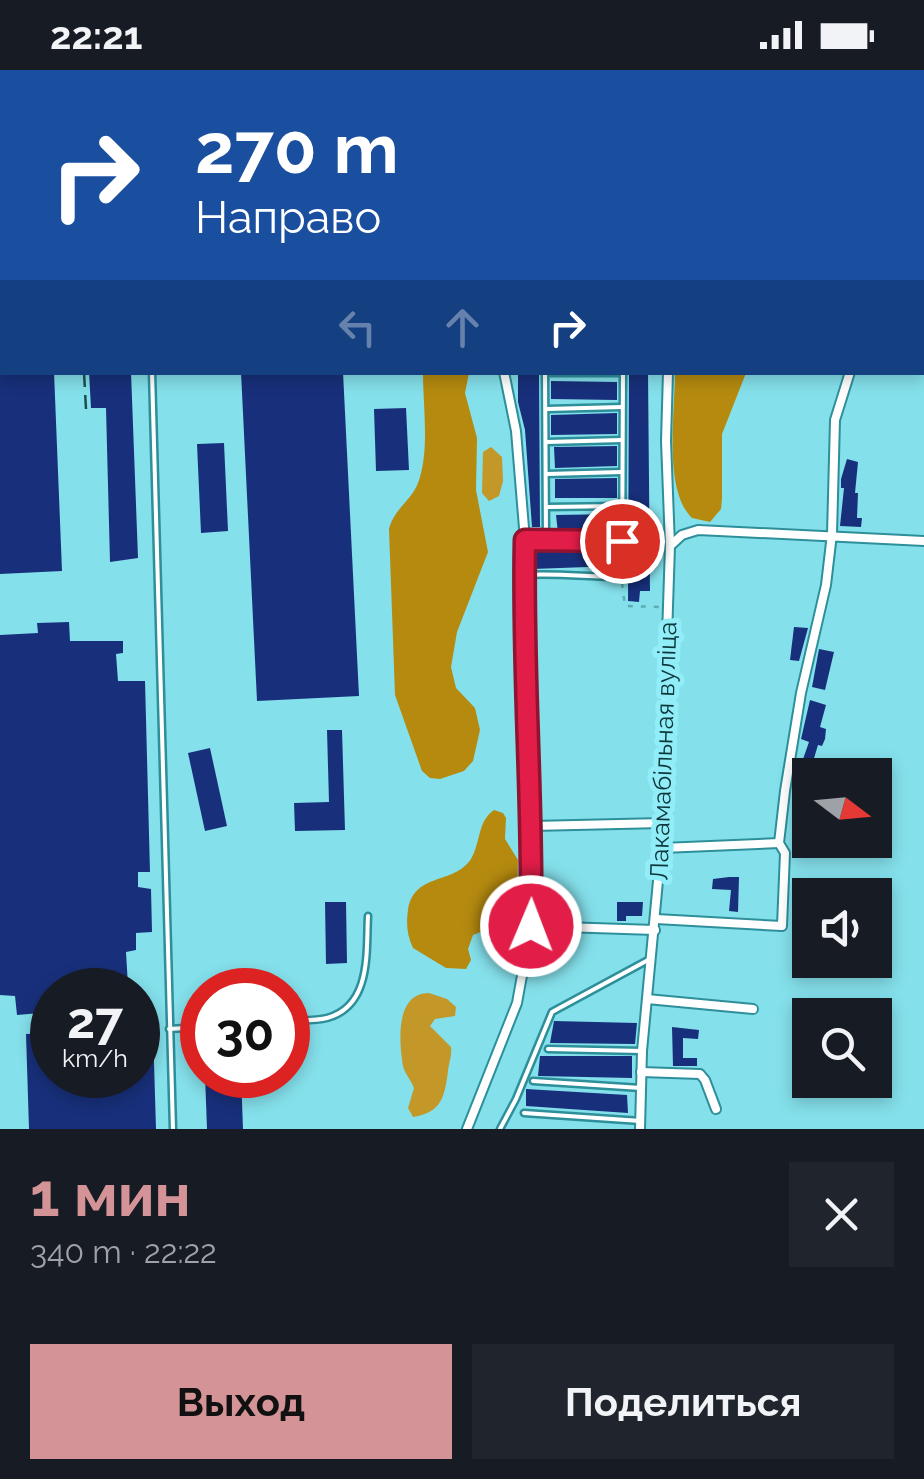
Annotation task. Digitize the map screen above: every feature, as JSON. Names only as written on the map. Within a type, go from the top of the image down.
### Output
[{"type":"street","points":[[467,1129],[517,1003],[531,926],[532,826],[523,631],[525,540],[516,431],[505,375]]},
{"type":"street","name":"Лакамабільная вуліца","points":[[641,1125],[642,1051],[667,785],[668,375]]},
{"type":"street","points":[[531,926],[782,926],[785,852],[779,843],[802,693],[826,585],[832,534],[834,420],[849,375]]},
{"type":"street","points":[[670,546],[682,535],[698,530],[924,541]]},
{"type":"street","points":[[532,826],[662,822]]},
{"type":"street","points":[[662,848],[779,843]]},
{"type":"street","points":[[647,1000],[754,1009]]},
{"type":"street","points":[[641,1072],[700,1074],[716,1109]]},
{"type":"lane","points":[[152,375],[173,1129]]},
{"type":"lane","points":[[545,375],[546,538]]},
{"type":"lane","points":[[524,574],[622,577],[622,375]]},
{"type":"lane","points":[[545,408],[622,407]]},
{"type":"lane","points":[[546,442],[622,440]]},
{"type":"lane","points":[[546,474],[622,472]]},
{"type":"lane","points":[[546,507],[622,506]]},
{"type":"lane","points":[[525,540],[622,541]]},
{"type":"lane","points":[[310,1019],[329,1018],[348,1006],[365,982],[368,916]]},
{"type":"lane","points":[[500,1129],[552,1012],[650,960]]},
{"type":"lane","points":[[169,1029],[180,1028]]},
{"type":"lane","points":[[548,1049],[642,1051]]},
{"type":"lane","points":[[533,1081],[641,1088]]},
{"type":"lane","points":[[524,1113],[641,1125]]},
{"type":"path","points":[[622,577],[624,606],[668,608]]},
{"type":"shaded area","points":[[423,375],[469,375],[465,393],[477,438],[476,490],[488,552],[457,632],[451,667],[456,688],[475,708],[480,730],[473,761],[464,771],[440,779],[430,778],[422,771],[395,695],[389,529],[418,483],[425,443]]},
{"type":"shaded area","points":[[675,375],[745,375],[722,434],[721,509],[710,522],[692,518],[683,505],[677,489],[673,450]]},
{"type":"shaded area","points":[[491,447],[502,457],[503,481],[499,496],[489,501],[482,493],[483,452]]},
{"type":"shaded area","points":[[494,810],[506,818],[505,839],[518,860],[517,913],[505,932],[486,930],[473,935],[468,949],[471,960],[466,969],[446,968],[413,948],[408,910],[418,890],[455,873],[471,859],[482,826]]},
{"type":"shaded area","points":[[429,993],[456,1007],[455,1016],[435,1019],[430,1026],[451,1047],[451,1056],[440,1102],[430,1112],[413,1117],[408,1108],[414,1088],[403,1066],[402,1020],[410,1001]]},
{"type":"building","points":[[0,375],[54,375],[62,571],[0,574]]},
{"type":"building","points":[[89,375],[131,375],[138,558],[110,562],[106,408],[91,408]]},
{"type":"building","points":[[241,375],[343,375],[359,696],[257,701]]},
{"type":"building","points":[[518,375],[539,375],[540,527],[532,527],[525,430],[518,402]]},
{"type":"building","points":[[629,375],[648,375],[650,591],[640,591],[639,602],[628,601]]},
{"type":"building","points":[[551,381],[617,382],[617,400],[551,399]]},
{"type":"building","points":[[406,408],[409,470],[376,471],[374,409]]},
{"type":"building","points":[[617,413],[617,434],[551,435],[551,415]]},
{"type":"building","points":[[224,443],[228,531],[201,533],[197,444]]},
{"type":"building","points":[[617,446],[617,466],[555,468],[554,447]]},
{"type":"building","points":[[847,459],[858,462],[855,493],[861,527],[840,526],[844,488],[841,479]]},
{"type":"building","points":[[617,478],[617,498],[555,498],[555,479]]},
{"type":"building","points":[[617,514],[617,535],[558,533],[556,515]]},
{"type":"building","points":[[559,544],[617,546],[616,566],[532,569],[532,549],[559,548]]},
{"type":"building","points":[[69,622],[70,641],[123,641],[123,653],[116,654],[118,681],[145,681],[150,872],[138,872],[138,887],[151,889],[152,932],[136,933],[136,950],[126,952],[127,968],[30,968],[30,1014],[17,1015],[15,996],[0,995],[0,635],[38,633],[37,623]]},
{"type":"building","points":[[794,627],[808,628],[799,661],[790,660]]},
{"type":"building","points":[[819,649],[834,652],[825,690],[812,687]]},
{"type":"building","points":[[810,700],[826,705],[820,727],[826,729],[825,739],[822,746],[818,745],[814,758],[803,758],[809,742],[801,739]]},
{"type":"building","points":[[327,730],[342,730],[345,830],[295,831],[294,803],[329,802]]},
{"type":"building","points":[[210,748],[227,826],[205,831],[188,753]]},
{"type":"building","points":[[739,877],[738,912],[729,911],[731,890],[712,889],[713,879]]},
{"type":"building","points":[[325,902],[346,902],[347,963],[326,964]]},
{"type":"building","points":[[617,902],[643,902],[642,916],[626,916],[626,921],[617,921]]},
{"type":"building","points":[[554,1021],[637,1023],[635,1044],[550,1043]]},
{"type":"building","points":[[672,1027],[699,1030],[698,1039],[683,1038],[683,1058],[697,1058],[697,1066],[673,1066]]},
{"type":"building","points":[[26,1034],[30,1034],[30,1098],[155,1098],[156,1129],[29,1129]]},
{"type":"building","points":[[540,1056],[632,1056],[632,1078],[538,1076]]},
{"type":"building","points":[[526,1089],[627,1095],[628,1113],[526,1106]]},
{"type":"building","points":[[206,1098],[242,1098],[243,1129],[207,1129]]},
{"type":"railway","points":[[84,375],[86,409]]},
{"type":"route","points":[[531,926],[532,826],[523,631],[525,540],[622,541]]}]
